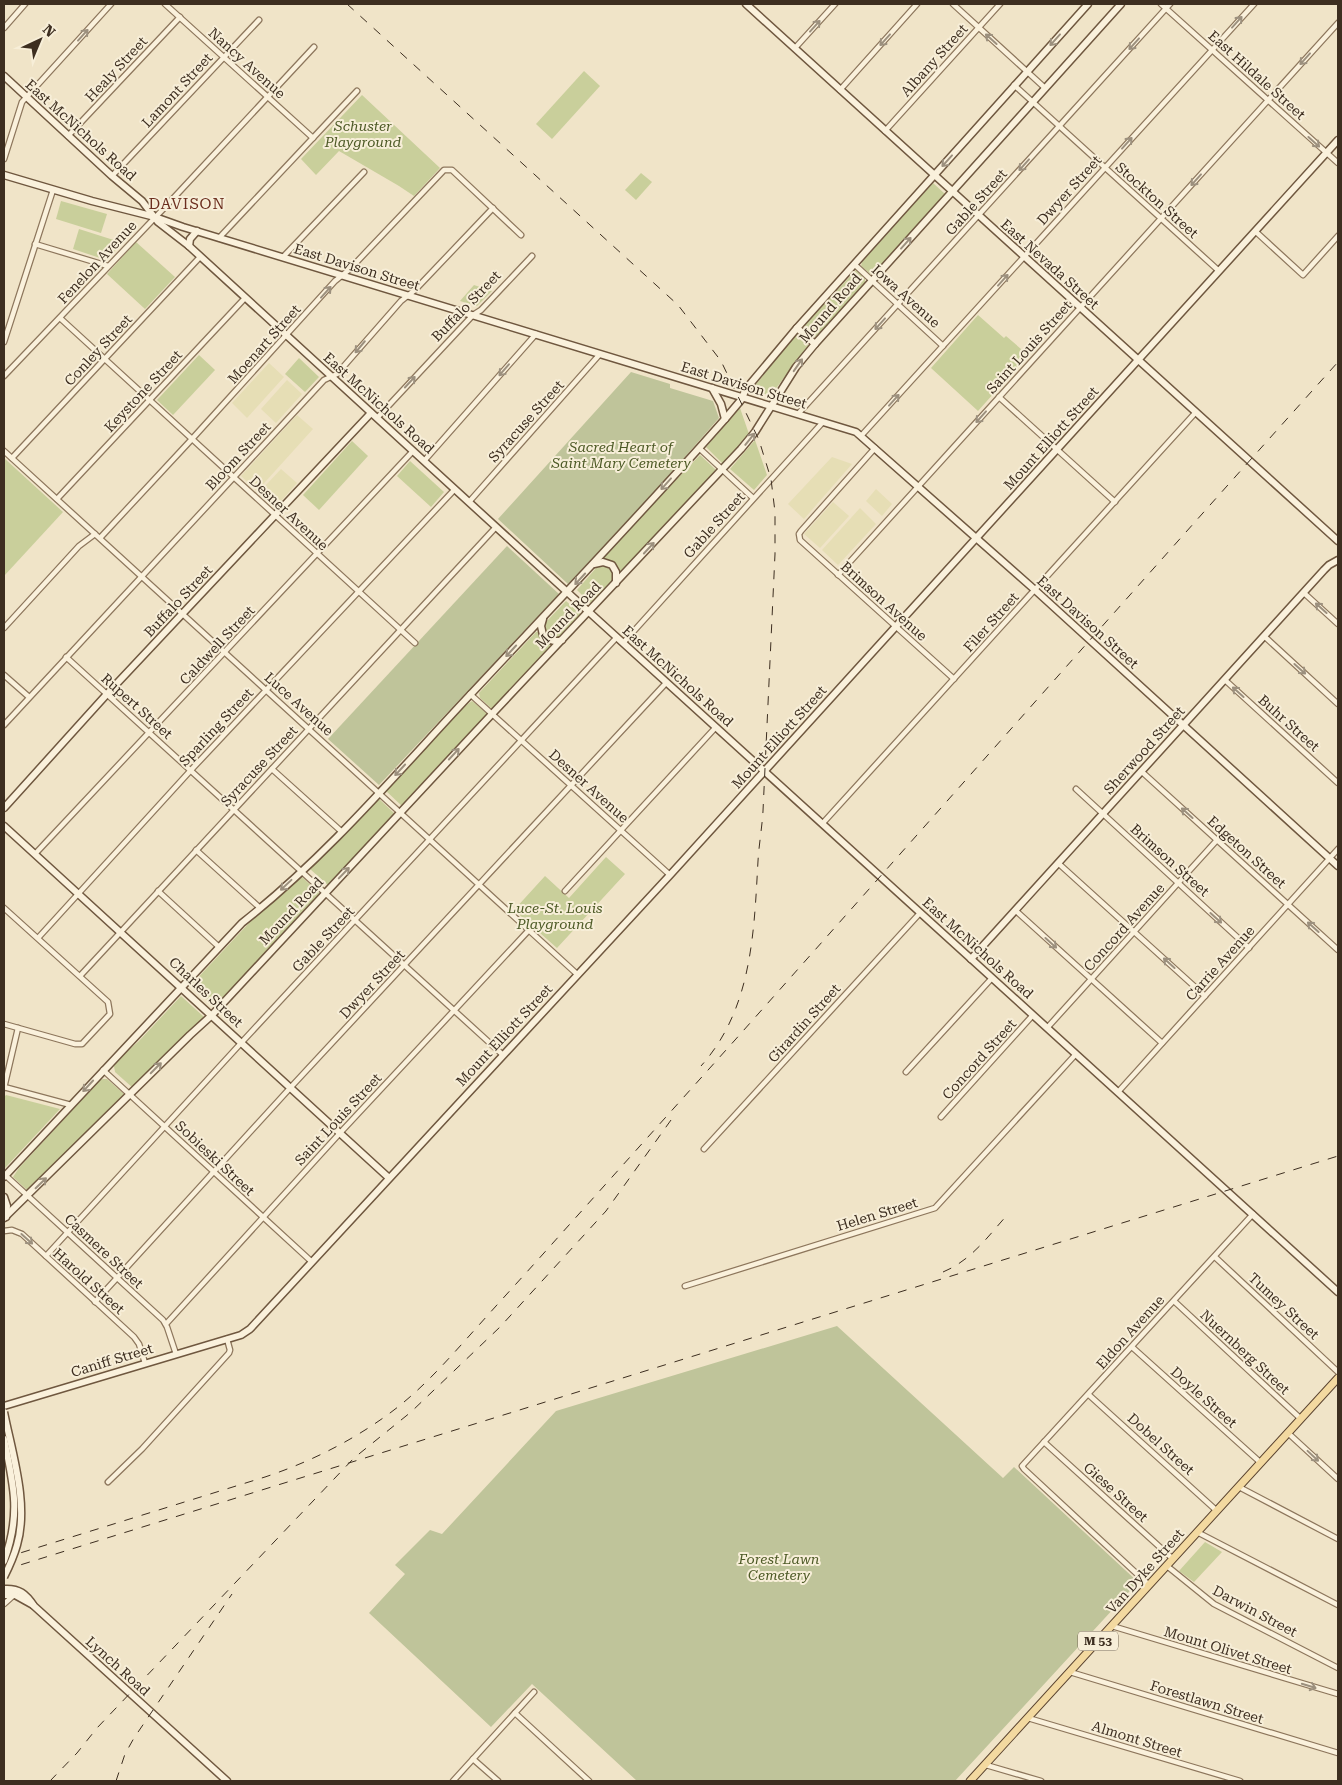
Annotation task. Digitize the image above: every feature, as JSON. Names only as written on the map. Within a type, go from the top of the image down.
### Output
[{"type":"main road","name":"Mound Road","points":[[4,1176],[242,922],[260,908],[342,832],[592,565],[725,418],[743,396],[746,389],[797,328],[1088,4]]},
{"type":"main road","name":"Mound Road","points":[[5,1217],[212,1015],[722,470],[755,432],[796,367],[814,344],[1121,4]]},
{"type":"main road","name":"East Nevada Street","points":[[750,5],[840,90],[1338,541]]},
{"type":"main road","name":"East McNichols Road","points":[[4,76],[112,176],[142,200],[162,225],[189,246],[622,643],[1338,1292]]},
{"type":"main road","name":"Mount Elliott Street","points":[[227,1339],[240,1335],[250,1329],[670,875],[1338,140]]},
{"type":"main road","name":"East Davison Street","points":[[4,175],[155,217],[849,429],[861,436],[1034,590],[1338,866]]},
{"type":"main road","points":[[189,246],[190,239],[197,231]]},
{"type":"main road","points":[[797,328],[814,344]]},
{"type":"main road","points":[[712,388],[725,418]]},
{"type":"main road","name":"Buffalo Street","points":[[4,808],[107,694],[371,413]]},
{"type":"main road","name":"Sherwood Street","points":[[971,959],[1329,565],[1338,560]]},
{"type":"main road","points":[[592,565],[603,562],[612,565],[616,572],[616,584]]},
{"type":"main road","points":[[544,616],[541,626],[543,635],[549,640],[554,641],[564,639]]},
{"type":"main road","name":"Charles Street","points":[[4,826],[389,1178]]},
{"type":"main road","points":[[4,1197],[7,1206],[5,1217]]},
{"type":"main road","name":"Caniff Street","points":[[4,1406],[227,1339]]},
{"type":"main road","name":"Van Dyke Street","points":[[970,1781],[1288,1433],[1335,1387],[1338,1378]]},
{"type":"main road","points":[[4,1412],[17,1472],[21,1511],[17,1544],[4,1577]]},
{"type":"main road","points":[[4,1439],[11,1472],[15,1511],[10,1543],[4,1561]]},
{"type":"main road","points":[[4,1589],[16,1592]]},
{"type":"main road","points":[[4,1595],[16,1592]]},
{"type":"main road","name":"Lynch Road","points":[[16,1592],[34,1606],[227,1781]]},
{"type":"street","points":[[4,28],[26,4]]},
{"type":"street","points":[[4,159],[22,102],[111,4]]},
{"type":"street","name":"Nancy Avenue","points":[[166,4],[313,138]]},
{"type":"street","points":[[795,48],[835,4]]},
{"type":"street","points":[[840,90],[918,4]]},
{"type":"street","points":[[953,4],[1045,88]]},
{"type":"street","name":"Albany Street","points":[[885,131],[1000,4]]},
{"type":"street","name":"East Hildale Street","points":[[1161,4],[1168,6],[1212,50],[1338,163]]},
{"type":"street","name":"Dwyer Street","points":[[861,436],[1254,4]]},
{"type":"street","name":"Gable Street","points":[[798,414],[1168,6]]},
{"type":"street","name":"Healy Street","points":[[68,136],[180,17]]},
{"type":"street","name":"Lamont Street","points":[[112,176],[259,20]]},
{"type":"street","name":"Saint Louis Street","points":[[838,575],[1338,23]]},
{"type":"street","name":"Fenelon Avenue","points":[[4,376],[314,47]]},
{"type":"street","name":"Stockton Street","points":[[1014,86],[1219,271]]},
{"type":"street","points":[[219,238],[357,91]]},
{"type":"street","name":"Moenart Street","points":[[100,538],[342,275],[351,269],[444,170],[452,170],[492,208]]},
{"type":"street","points":[[283,257],[364,172]]},
{"type":"street","points":[[4,342],[53,190]]},
{"type":"street","points":[[492,208],[521,235]]},
{"type":"street","name":"Bloom Street","points":[[4,725],[324,380],[337,374],[387,316],[416,289],[492,208]]},
{"type":"street","points":[[1255,231],[1303,274],[1338,236]]},
{"type":"street","points":[[35,244],[108,266]]},
{"type":"street","name":"Buffalo Street","points":[[377,418],[473,315],[482,309],[532,256]]},
{"type":"street","name":"Conley Street","points":[[12,458],[200,257]]},
{"type":"street","name":"Iowa Avenue","points":[[854,264],[943,346]]},
{"type":"street","name":"Keystone Street","points":[[57,499],[245,298]]},
{"type":"street","name":"Desner Avenue","points":[[60,318],[415,643]]},
{"type":"street","points":[[424,461],[536,334]]},
{"type":"street","name":"Syracuse Street","points":[[469,502],[600,354]]},
{"type":"street","points":[[999,397],[1115,502]]},
{"type":"street","name":"Filer Street","points":[[822,824],[1196,412]]},
{"type":"street","name":"Gable Street","points":[[622,643],[823,422]]},
{"type":"street","points":[[699,448],[753,498]]},
{"type":"street","name":"Brimson Avenue","points":[[874,448],[811,518],[799,534],[800,540],[954,679]]},
{"type":"street","name":"Luce Avenue","points":[[4,451],[578,975]]},
{"type":"street","name":"Caldwell Street","points":[[35,854],[413,451]]},
{"type":"street","name":"Sparling Street","points":[[38,938],[191,770],[455,489]]},
{"type":"street","name":"Syracuse Street","points":[[80,976],[496,527]]},
{"type":"street","points":[[4,628],[79,546],[95,534]]},
{"type":"street","points":[[1304,593],[1338,624]]},
{"type":"street","points":[[1264,636],[1338,704]]},
{"type":"street","name":"Gable Street","points":[[46,1256],[616,637]]},
{"type":"street","name":"Rupert Street","points":[[66,657],[503,1055]]},
{"type":"street","points":[[4,675],[29,697]]},
{"type":"street","name":"Buhr Street","points":[[1225,680],[1338,784]]},
{"type":"street","name":"Dwyer Street","points":[[95,1302],[666,682]]},
{"type":"street","name":"Desner Avenue","points":[[470,694],[670,875]]},
{"type":"street","points":[[565,892],[716,727]]},
{"type":"street","points":[[272,769],[342,832]]},
{"type":"street","name":"Edgeton Street","points":[[1141,771],[1338,950]]},
{"type":"street","name":"Brimson Street","points":[[1076,789],[1249,948]]},
{"type":"street","name":"Concord Avenue","points":[[1047,1028],[1217,840]]},
{"type":"street","name":"Carrie Avenue","points":[[1118,1092],[1338,849]]},
{"type":"street","points":[[196,850],[260,908]]},
{"type":"street","points":[[1058,863],[1205,996]]},
{"type":"street","points":[[158,891],[219,947]]},
{"type":"street","points":[[4,908],[108,1002],[110,1009],[110,1014],[82,1044],[75,1044],[4,1024]]},
{"type":"street","points":[[1015,910],[1162,1043]]},
{"type":"street","name":"Girardin Street","points":[[704,1149],[920,913]]},
{"type":"street","name":"Saint Louis Street","points":[[166,1324],[340,1132],[530,930]]},
{"type":"street","points":[[906,1072],[992,978]]},
{"type":"street","name":"Concord Street","points":[[941,1117],[1033,1015]]},
{"type":"street","points":[[18,1028],[4,1087],[71,1105]]},
{"type":"street","name":"Helen Street","points":[[685,1286],[935,1208],[1076,1054]]},
{"type":"street","name":"Sobieski Street","points":[[103,1070],[312,1262]]},
{"type":"street","name":"Casmere Street","points":[[4,1176],[166,1324],[176,1354]]},
{"type":"street","name":"Eldon Avenue","points":[[1149,1585],[1024,1469],[1023,1464],[1089,1395],[1253,1214]]},
{"type":"street","name":"Harold Street","points":[[4,1231],[12,1230],[20,1233],[138,1340],[145,1363]]},
{"type":"street","name":"Tumey Street","points":[[1215,1257],[1338,1372]]},
{"type":"street","name":"Nuernberg Street","points":[[1174,1301],[1301,1419]]},
{"type":"street","points":[[108,1482],[142,1449],[229,1353],[227,1339]]},
{"type":"street","name":"Doyle Street","points":[[1132,1347],[1261,1463]]},
{"type":"street","name":"Dobel Street","points":[[1089,1395],[1217,1511]]},
{"type":"street","points":[[1288,1433],[1338,1479]]},
{"type":"street","name":"Giese Street","points":[[1044,1442],[1173,1559]]},
{"type":"street","points":[[1238,1487],[1338,1539]]},
{"type":"street","points":[[1198,1532],[1338,1605]]},
{"type":"street","name":"Darwin Street","points":[[1167,1566],[1214,1604],[1338,1668]]},
{"type":"street","points":[[4,1604],[16,1592]]},
{"type":"street","name":"Mount Olivet Street","points":[[1112,1626],[1338,1694]]},
{"type":"street","name":"Forestlawn Street","points":[[1070,1672],[1338,1753]]},
{"type":"street","points":[[453,1781],[534,1692]]},
{"type":"street","points":[[515,1713],[589,1781]]},
{"type":"street","name":"Almont Street","points":[[1028,1718],[1240,1781]]},
{"type":"street","points":[[473,1758],[498,1781]]},
{"type":"street","points":[[986,1765],[1041,1781]]},
{"type":"shaded area","points":[[269,363],[284,377],[247,418],[232,403]]},
{"type":"shaded area","points":[[287,380],[302,394],[276,423],[261,409]]},
{"type":"shaded area","points":[[297,415],[313,429],[257,491],[241,476]]},
{"type":"shaded area","points":[[832,457],[852,464],[804,519],[788,504]]},
{"type":"shaded area","points":[[281,469],[297,483],[281,501],[265,486]]},
{"type":"shaded area","points":[[876,489],[892,504],[882,516],[866,501]]},
{"type":"shaded area","points":[[833,502],[849,516],[820,548],[804,534]]},
{"type":"shaded area","points":[[860,508],[876,524],[838,565],[822,550]]},
{"type":"green space","points":[[584,71],[600,86],[552,139],[536,124]]},
{"type":"green space","name":"Schuster Playground","points":[[362,95],[440,168],[414,196],[339,151],[316,175],[301,159]]},
{"type":"green space","points":[[641,173],[652,182],[636,200],[625,190]]},
{"type":"green space","points":[[933,183],[945,194],[875,273],[870,274],[861,266],[862,262]]},
{"type":"green space","points":[[61,201],[107,214],[101,233],[56,219]]},
{"type":"green space","points":[[79,229],[123,243],[106,260],[73,249]]},
{"type":"green space","points":[[136,242],[175,277],[145,309],[107,274]]},
{"type":"green space","points":[[856,270],[865,278],[865,283],[818,336],[814,337],[805,329],[805,325]]},
{"type":"green space","points":[[474,285],[492,291],[477,306],[460,301]]},
{"type":"green space","points":[[978,315],[1004,338],[1006,336],[1028,355],[978,411],[931,368]]},
{"type":"green space","points":[[796,335],[808,343],[808,346],[771,395],[753,392],[753,388]]},
{"type":"green space","points":[[199,355],[215,370],[173,415],[157,400]]},
{"type":"green space","points":[[299,358],[319,377],[305,392],[285,374]]},
{"type":"green space","name":"Sacred Heart of Saint Mary Cemetery","points":[[631,372],[670,384],[670,388],[713,401],[719,418],[656,490],[568,584],[498,519]]},
{"type":"green space","points":[[740,408],[749,434],[723,464],[706,447]]},
{"type":"green space","points":[[755,440],[767,475],[754,490],[730,469]]},
{"type":"green space","points":[[352,441],[368,456],[319,510],[303,495]]},
{"type":"green space","points":[[700,455],[716,470],[704,486],[620,573],[614,564],[604,560],[603,556]]},
{"type":"green space","points":[[4,458],[63,512],[4,576]]},
{"type":"green space","points":[[410,461],[444,492],[431,507],[397,476]]},
{"type":"green space","points":[[507,546],[559,594],[379,785],[328,739]]},
{"type":"green space","points":[[603,566],[611,569],[615,579],[592,605],[577,590],[596,568]]},
{"type":"green space","points":[[566,601],[582,615],[558,639],[547,637],[544,629],[545,623]]},
{"type":"green space","points":[[536,632],[539,632],[545,642],[555,645],[493,709],[491,708],[480,698],[479,693]]},
{"type":"green space","points":[[472,701],[487,715],[403,807],[385,790],[465,706]]},
{"type":"green space","points":[[378,798],[395,814],[329,886],[310,869]]},
{"type":"green space","name":"Luce-St. Louis Playground","points":[[606,857],[625,874],[557,948],[514,910],[545,876],[569,898]]},
{"type":"green space","points":[[302,877],[320,894],[216,1008],[191,985],[250,922]]},
{"type":"green space","points":[[181,996],[204,1017],[133,1088],[115,1072],[114,1066]]},
{"type":"green space","points":[[103,1079],[107,1079],[124,1094],[122,1097],[27,1190],[13,1177],[19,1168]]},
{"type":"green space","points":[[6,1095],[60,1109],[5,1168],[4,1097]]},
{"type":"green space","name":"Forest Lawn Cemetery","points":[[837,1326],[1003,1478],[1014,1467],[1138,1582],[955,1781],[637,1781],[532,1684],[491,1727],[369,1613],[405,1574],[395,1565],[430,1530],[442,1534],[556,1411]]},
{"type":"green space","points":[[1205,1542],[1222,1552],[1194,1582],[1179,1571]]},
{"type":"railway","points":[[347,4],[678,305],[721,361],[759,440],[771,479],[775,512],[775,554],[763,811],[758,855],[755,915],[747,969],[740,995],[731,1020],[718,1044],[701,1066]]},
{"type":"railway","points":[[4,1558],[298,1465],[361,1433],[390,1413],[414,1393],[458,1348],[735,1040],[1338,362]]},
{"type":"railway","points":[[50,1781],[77,1753],[97,1728],[354,1458],[411,1412],[500,1327],[606,1211],[671,1120]]},
{"type":"railway","points":[[4,1570],[1338,1156]]},
{"type":"railway","points":[[943,1272],[963,1261],[971,1254],[987,1239],[1009,1213]]},
{"type":"railway","points":[[116,1781],[125,1754],[134,1738],[232,1594]]},
{"type":"district","name":"DAVISON","points":[[187,204]]}]
